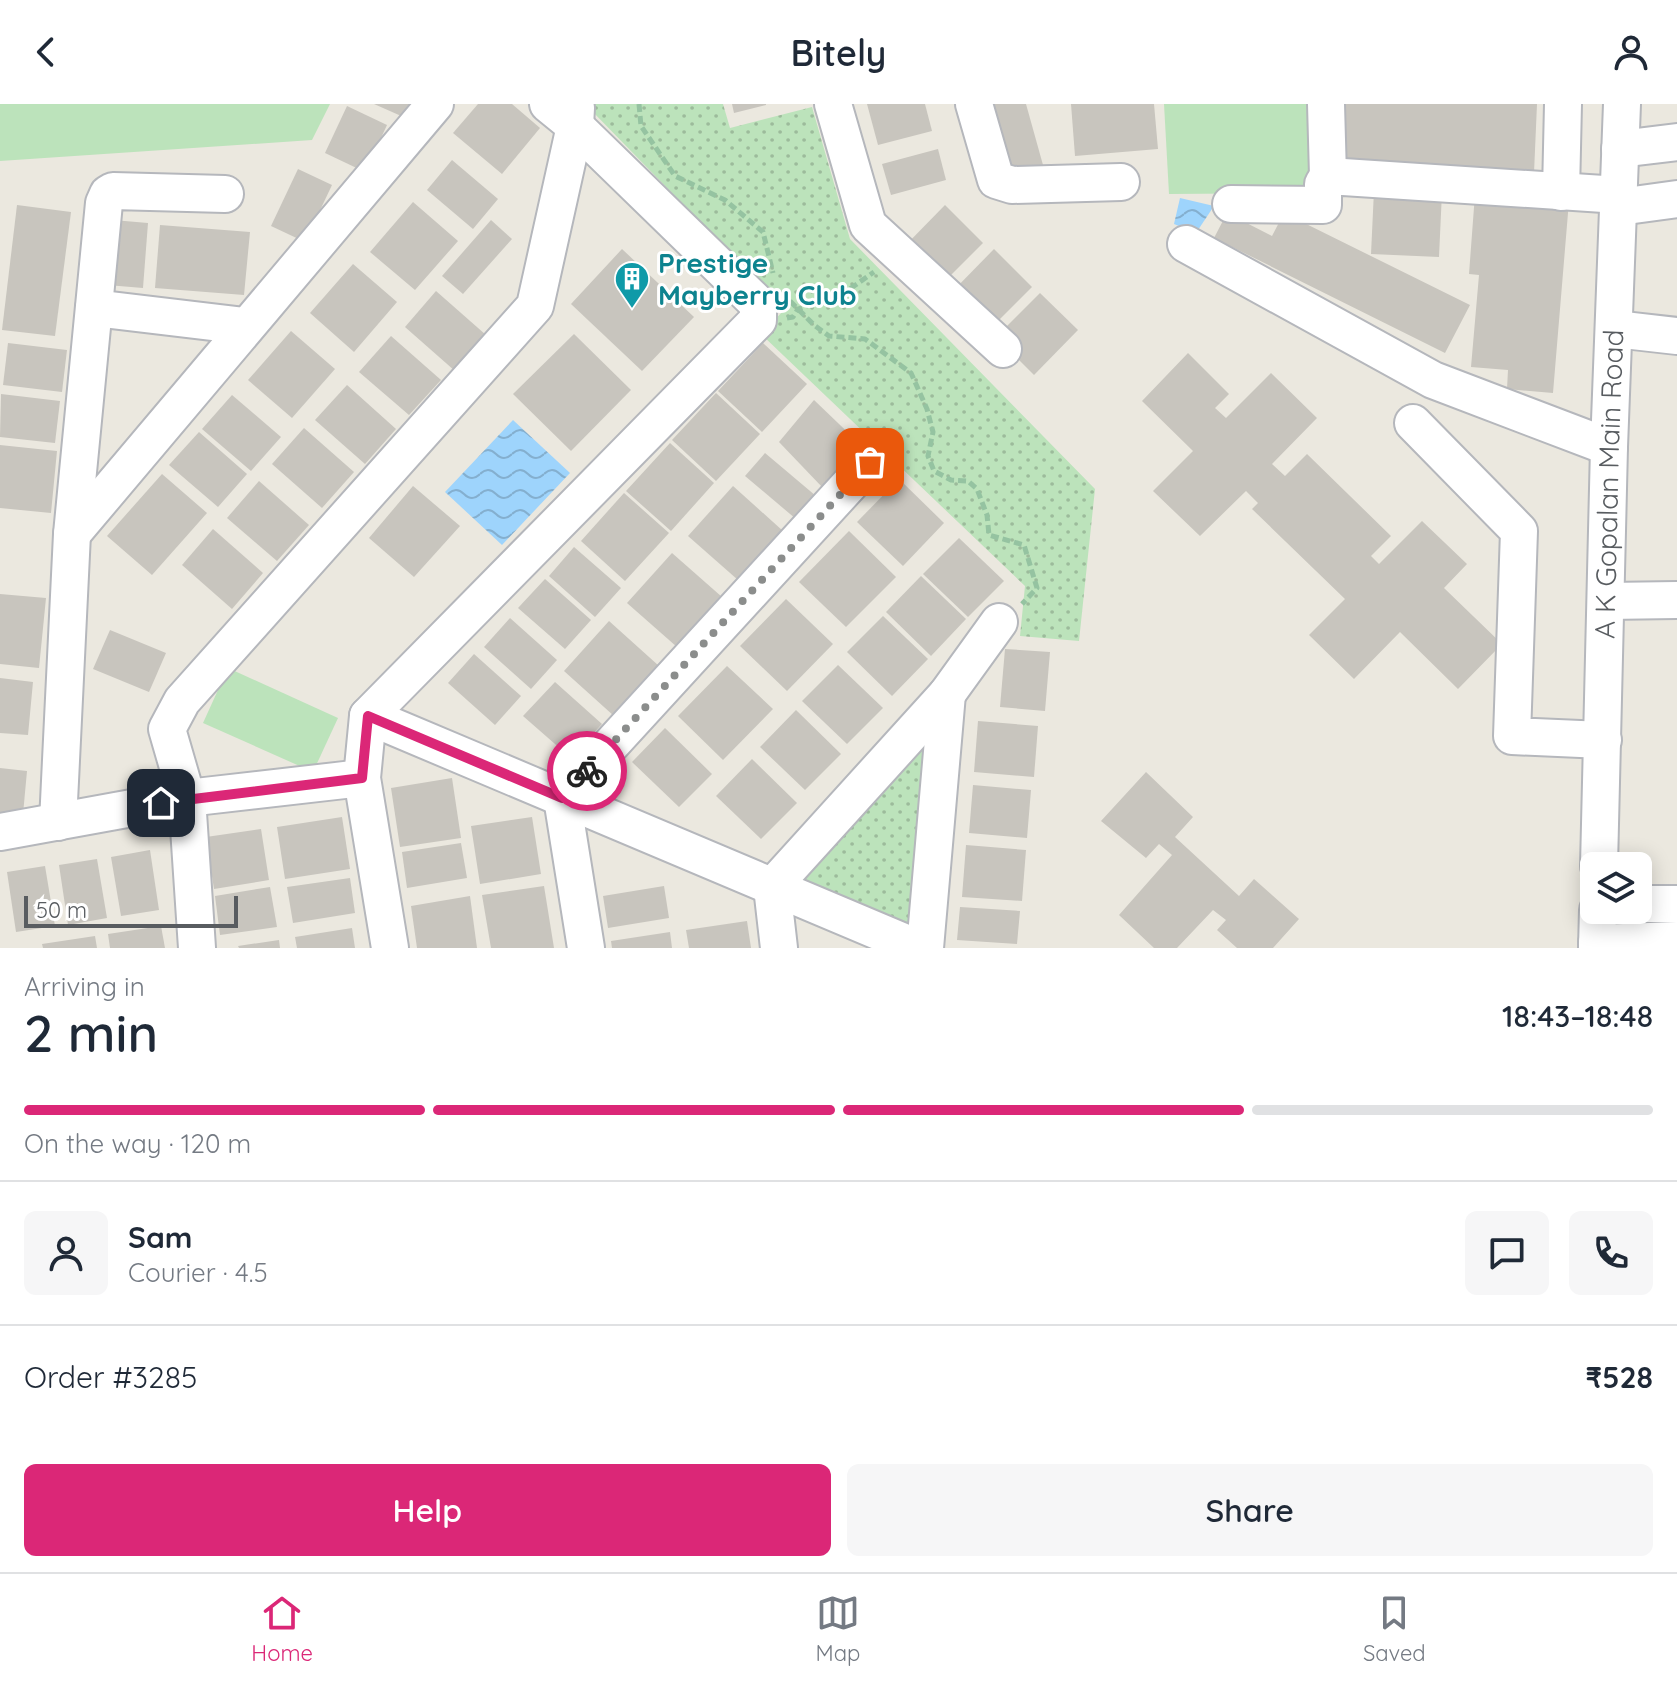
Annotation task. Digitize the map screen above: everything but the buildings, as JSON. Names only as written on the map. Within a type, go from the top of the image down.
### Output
[{"type":"street","points":[[72,534],[435,104]]},
{"type":"street","points":[[833,104],[868,225],[1003,349]]},
{"type":"street","points":[[974,104],[996,180],[1012,185],[1121,182]]},
{"type":"street","points":[[1231,204],[1323,205],[1323,184],[1328,176],[1326,104]]},
{"type":"street","points":[[1561,192],[1563,104]]},
{"type":"street","name":"A K Gopalan Main Road","points":[[1599,852],[1609,447],[1622,104]]},
{"type":"street","points":[[390,948],[362,778],[368,716],[758,320],[758,304],[567,111]]},
{"type":"street","points":[[197,948],[187,798],[167,729],[182,701],[535,306],[567,111]]},
{"type":"street","points":[[1620,149],[1677,142]]},
{"type":"street","points":[[1328,176],[1561,192],[1619,201],[1677,199]]},
{"type":"street","points":[[58,822],[72,534],[104,203],[113,191],[225,194]]},
{"type":"street","points":[[1186,244],[1433,380],[1609,447]]},
{"type":"street","points":[[94,308],[245,326]]},
{"type":"street","points":[[1615,329],[1677,336]]},
{"type":"street","points":[[1413,423],[1519,531],[1512,736],[1603,740]]},
{"type":"street","points":[[562,798],[870,462]]},
{"type":"street","points":[[1607,601],[1677,600]]},
{"type":"street","points":[[779,948],[772,887],[947,694],[999,622]]},
{"type":"street","points":[[925,948],[947,694]]},
{"type":"street","points":[[368,716],[918,948]]},
{"type":"street","points":[[0,832],[187,798],[362,778]]},
{"type":"street","points":[[562,798],[586,948]]},
{"type":"street","points":[[1652,904],[1677,904]]},
{"type":"street","points":[[1597,934],[1677,940]]},
{"type":"path","points":[[639,104],[641,126],[675,176],[725,200],[763,232],[774,277]]},
{"type":"path","points":[[758,320],[793,317],[798,309],[844,293],[899,253]]},
{"type":"path","points":[[788,298],[829,336],[865,339],[911,373],[927,409],[933,432],[928,456],[934,471],[951,480],[968,481],[977,489],[987,515],[989,535],[1024,545],[1037,588],[999,622]]},
{"type":"green space","points":[[0,104],[330,104],[312,140],[0,161]]},
{"type":"green space","points":[[592,104],[723,104],[730,128],[812,107],[850,239],[1095,489],[1079,641],[1020,636],[1025,586],[761,334],[785,309],[591,110]]},
{"type":"green space","points":[[1164,104],[1322,104],[1321,193],[1169,194]]},
{"type":"green space","points":[[228,668],[338,718],[313,772],[203,723]]},
{"type":"green space","points":[[931,728],[913,927],[803,881]]},
{"type":"water","points":[[1180,198],[1214,206],[1196,233],[1174,224]]},
{"type":"water","points":[[513,420],[570,473],[502,545],[445,492]]},
{"type":"way so far","points":[[587,771],[870,462]]},
{"type":"place","name":"Prestige Mayberry Club","points":[[632,310]]},
{"type":"route","points":[[161,803],[362,778],[368,716],[562,798],[587,771]]}]
